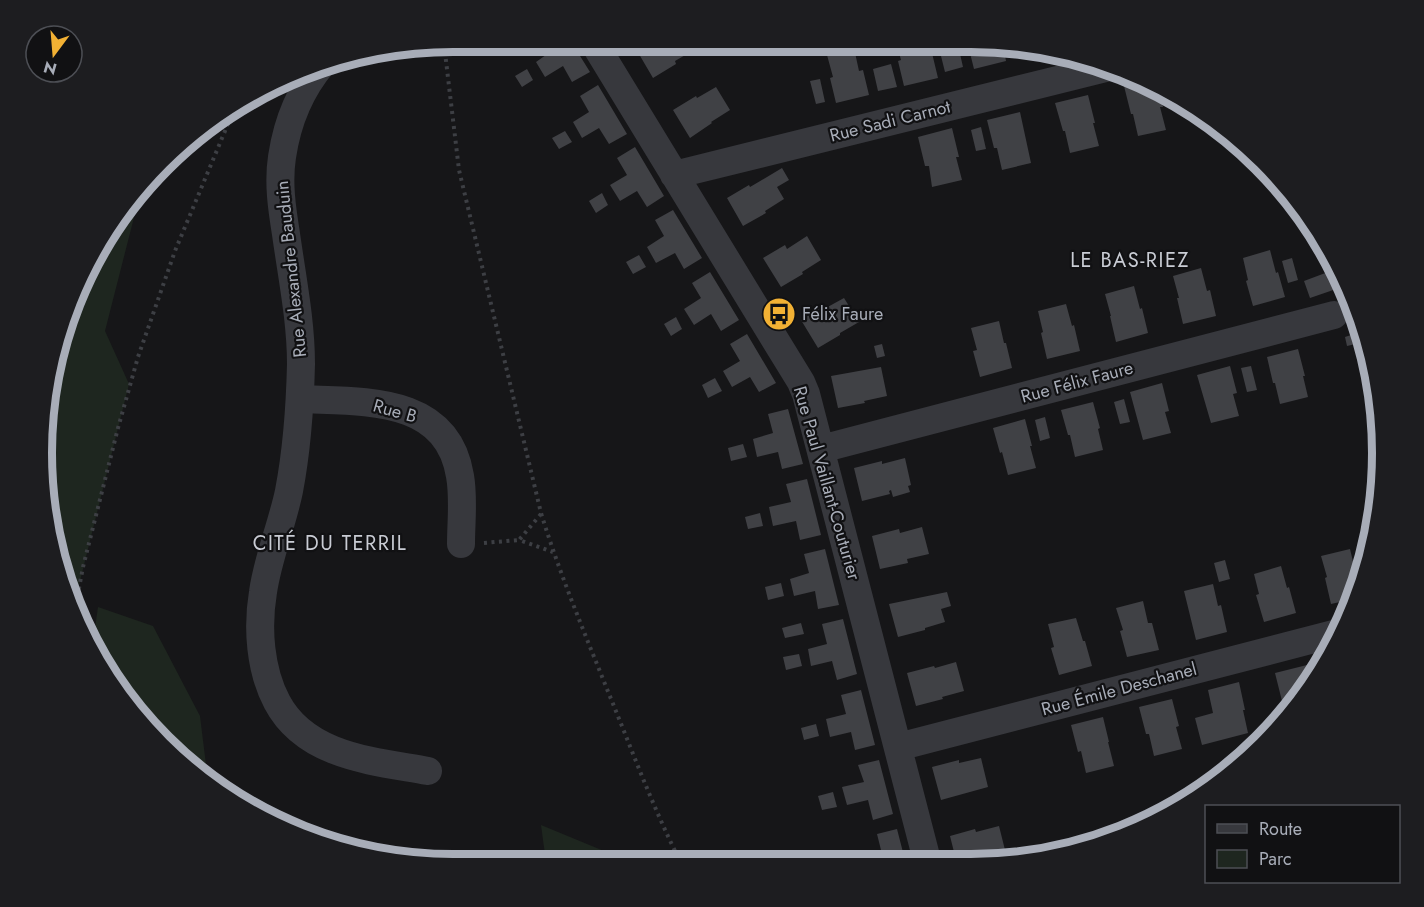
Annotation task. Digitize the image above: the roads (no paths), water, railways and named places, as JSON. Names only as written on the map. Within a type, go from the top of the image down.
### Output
[{"type":"street","name":"Rue Paul Vaillant-Couturier","points":[[599,52],[801,382],[821,449],[925,854]]},
{"type":"street","name":"Rue Sadi Carnot","points":[[674,175],[1091,72]]},
{"type":"street","name":"Rue Alexandre Bauduin","points":[[311,79],[294,111],[284,144],[280,179],[301,341],[300,399],[290,484],[267,574],[261,608],[263,659],[272,691],[279,705],[293,724],[309,737],[352,757],[428,771]]},
{"type":"street","name":"Rue Félix Faure","points":[[821,449],[1334,315]]},
{"type":"street","name":"Rue B","points":[[300,399],[387,404],[416,414],[442,432],[456,459],[460,474],[461,544]]},
{"type":"street","name":"Rue Émile Deschanel","points":[[898,747],[1328,635]]},
{"type":"place","name":"Félix Faure","points":[[779,314]]},
{"type":"district","name":"LE BAS-RIEZ","points":[[1130,260]]},
{"type":"district","name":"CITÉ DU TERRIL","points":[[330,543]]}]
